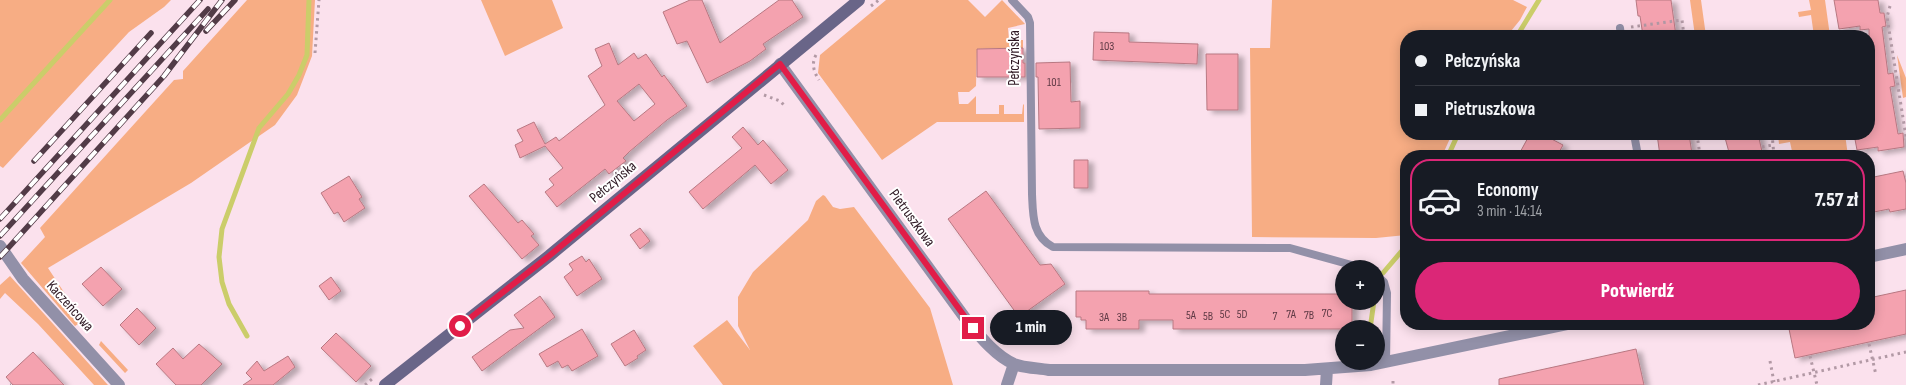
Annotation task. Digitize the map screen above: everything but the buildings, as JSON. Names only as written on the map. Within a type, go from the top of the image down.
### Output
[{"type":"main road","name":"Pełczyńska","points":[[385,385],[549,256],[859,0]]},
{"type":"street","name":"Pietruszkowa","points":[[780,64],[965,318],[982,338],[1014,364]]},
{"type":"street","name":"Kaczeńcowa","points":[[0,246],[24,279],[119,385]]},
{"type":"street","points":[[1875,256],[1906,249]]},
{"type":"street","points":[[1007,385],[1014,364],[1049,370],[1327,369],[1386,363],[1540,330]]},
{"type":"street","points":[[1326,385],[1327,369]]},
{"type":"lane","name":"Pełczyńska","points":[[1012,0],[1028,17],[1030,23],[1033,220],[1041,237],[1053,247],[1290,248],[1335,260]]},
{"type":"lane","points":[[1385,286],[1387,293],[1386,363]]},
{"type":"path","points":[[315,52],[319,0]]},
{"type":"path","points":[[1890,6],[1887,17],[1906,137]]},
{"type":"path","points":[[1630,30],[1682,20],[1683,30]]},
{"type":"path","points":[[1900,101],[1906,99]]},
{"type":"path","points":[[1773,140],[1773,150]]},
{"type":"path","points":[[1762,147],[1773,145]]},
{"type":"path","points":[[1869,344],[1876,375]]},
{"type":"path","points":[[1758,385],[1906,352]]},
{"type":"path","points":[[1810,356],[1817,385]]},
{"type":"path","points":[[1770,361],[1774,382]]},
{"type":"shaded area","points":[[0,0],[171,0],[129,32],[3,168],[0,166]]},
{"type":"shaded area","points":[[247,0],[315,0],[312,56],[297,95],[275,125],[191,183],[48,268],[83,321],[75,326],[21,263],[45,237],[40,228],[174,80],[183,79],[183,71]]},
{"type":"shaded area","points":[[481,0],[552,0],[563,28],[505,56]]},
{"type":"shaded area","points":[[886,0],[968,0],[985,17],[1002,0],[1025,24],[1008,28],[1009,40],[1023,40],[1023,48],[977,49],[976,86],[969,92],[958,92],[959,104],[968,104],[976,96],[976,114],[999,114],[999,105],[1004,105],[1004,114],[1022,114],[1024,104],[1024,122],[937,122],[882,160],[818,73],[820,55]]},
{"type":"shaded area","points":[[1272,0],[1513,0],[1527,7],[1512,30],[1400,30],[1400,140],[1449,140],[1445,150],[1400,150],[1400,236],[1376,238],[1252,237],[1250,48],[1270,48]]},
{"type":"shaded area","points":[[1690,0],[1701,0],[1705,30],[1694,30]]},
{"type":"shaded area","points":[[1809,0],[1825,0],[1829,30],[1813,30],[1811,15],[1799,17],[1798,12],[1811,10]]},
{"type":"shaded area","points":[[1897,55],[1906,78],[1906,97],[1903,98]]},
{"type":"shaded area","points":[[1779,140],[1846,140],[1847,150],[1792,150],[1790,142],[1779,144]]},
{"type":"shaded area","points":[[823,195],[833,207],[840,209],[854,207],[930,308],[953,385],[723,385],[693,346],[727,320],[750,350],[738,326],[738,297],[753,272],[808,220],[816,201]]},
{"type":"shaded area","points":[[10,276],[108,385],[94,385],[38,324],[5,293],[0,299],[0,285]]},
{"type":"shaded area","points":[[101,341],[128,370],[125,373],[99,345]]},
{"type":"waterway","points":[[0,120],[110,0]]},
{"type":"waterway","points":[[247,336],[229,304],[222,282],[219,257],[222,229],[259,128],[288,94],[299,75],[307,55],[309,0]]},
{"type":"waterway","points":[[1521,30],[1539,0]]},
{"type":"waterway","points":[[1451,150],[1455,140]]},
{"type":"waterway","points":[[1385,271],[1400,253]]},
{"type":"waterway","points":[[1371,320],[1373,310]]},
{"type":"railway","points":[[0,219],[200,0]]},
{"type":"railway","points":[[0,257],[164,76],[222,0]]},
{"type":"railway","points":[[206,31],[235,0]]},
{"type":"railway","points":[[0,236],[208,9]]},
{"type":"railway","points":[[34,161],[151,33]]},
{"type":"route","points":[[460,326],[549,256],[780,64],[973,328]]}]
